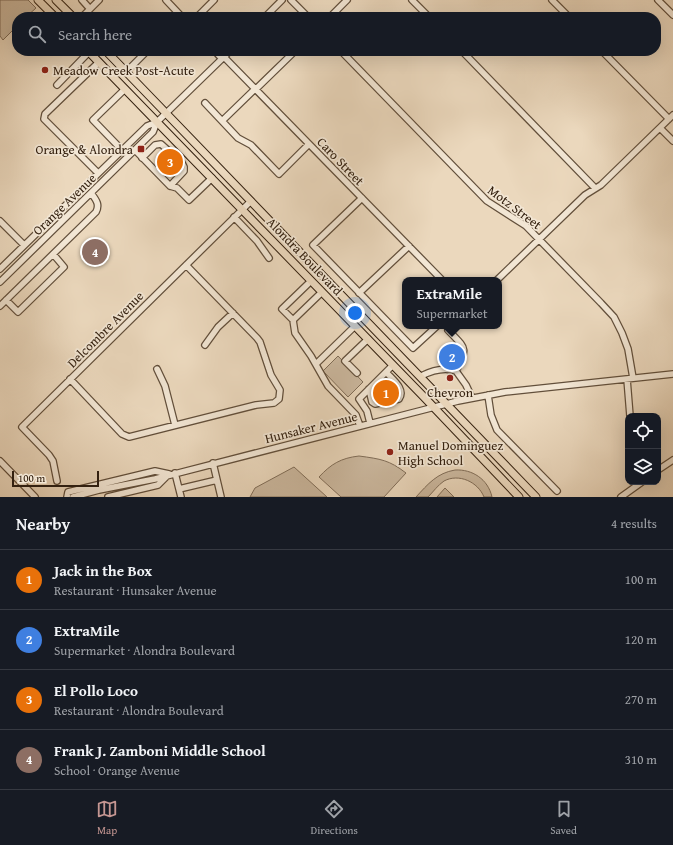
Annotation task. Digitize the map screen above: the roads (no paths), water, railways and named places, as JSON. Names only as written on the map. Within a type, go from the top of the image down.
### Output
[{"type":"main road","points":[[38,0],[50,12]]},
{"type":"main road","points":[[56,0],[68,12]]},
{"type":"main road","name":"Alondra Boulevard","points":[[93,56],[434,407],[519,497]]},
{"type":"main road","name":"Alondra Boulevard","points":[[111,56],[536,497]]},
{"type":"main road","points":[[355,326],[364,317]]},
{"type":"street","points":[[82,0],[90,9]]},
{"type":"street","points":[[87,12],[99,0]]},
{"type":"street","points":[[166,0],[177,12]]},
{"type":"street","points":[[201,12],[214,0]]},
{"type":"street","points":[[291,0],[303,12]]},
{"type":"street","points":[[335,12],[347,0]]},
{"type":"street","points":[[412,0],[424,12]]},
{"type":"street","points":[[552,0],[564,12]]},
{"type":"street","points":[[658,0],[673,15]]},
{"type":"street","points":[[270,12],[280,1]]},
{"type":"street","points":[[57,85],[85,56]]},
{"type":"street","points":[[126,72],[142,56]]},
{"type":"street","name":"Caro Street","points":[[221,56],[439,277]]},
{"type":"street","points":[[222,121],[290,56]]},
{"type":"street","name":"Motz Street","points":[[346,56],[487,201],[523,224],[616,320],[628,349],[630,413]]},
{"type":"street","points":[[467,56],[596,188]]},
{"type":"street","points":[[499,277],[585,194],[601,185],[671,117],[607,56]]},
{"type":"street","name":"Orange Avenue","points":[[0,282],[153,132],[158,122],[166,113],[223,58]]},
{"type":"street","points":[[98,173],[44,119],[45,114],[99,62]]},
{"type":"street","points":[[122,150],[94,120],[125,89]]},
{"type":"street","points":[[205,104],[238,138],[251,145],[279,174],[309,144]]},
{"type":"street","name":"Orange Avenue","points":[[0,269],[147,126],[158,122]]},
{"type":"street","points":[[660,128],[673,141]]},
{"type":"street","points":[[142,158],[155,145],[161,144],[182,163],[184,172],[170,186]]},
{"type":"street","points":[[135,150],[170,186],[177,188],[189,200],[212,178]]},
{"type":"street","points":[[0,306],[96,212],[98,205],[97,201],[91,193]]},
{"type":"street","points":[[362,198],[313,245],[413,348],[434,329]]},
{"type":"street","name":"Delcombre Avenue","points":[[57,481],[49,455],[22,427],[251,201]]},
{"type":"street","name":"Alondra Boulevard","points":[[234,217],[257,241],[269,258]]},
{"type":"street","points":[[0,221],[24,245]]},
{"type":"street","points":[[360,293],[409,246]]},
{"type":"street","points":[[6,300],[18,312],[64,267],[52,254]]},
{"type":"street","points":[[70,379],[126,436],[129,437],[256,405],[274,403],[279,399],[280,390],[271,375],[260,342],[254,334],[186,265]]},
{"type":"street","points":[[311,280],[282,309],[293,320],[295,333],[316,364],[328,386],[356,415],[360,426]]},
{"type":"street","points":[[293,320],[322,292]]},
{"type":"street","points":[[205,345],[218,327],[233,313]]},
{"type":"street","points":[[316,364],[355,326]]},
{"type":"street","points":[[448,330],[464,347],[465,352],[463,359],[456,370]]},
{"type":"street","points":[[357,372],[345,360],[368,339]]},
{"type":"street","points":[[370,423],[367,411],[359,399],[393,365]]},
{"type":"street","points":[[157,369],[165,386],[176,426]]},
{"type":"street","points":[[420,376],[428,372],[447,369],[456,370],[466,385],[472,398]]},
{"type":"street","points":[[369,389],[372,402],[375,404],[399,399],[402,394],[400,388],[386,372]]},
{"type":"street","name":"Hunsaker Avenue","points":[[73,497],[98,490],[155,479],[472,398],[673,374]]},
{"type":"street","points":[[488,395],[497,430],[557,491]]},
{"type":"street","points":[[661,468],[673,460]]},
{"type":"street","points":[[0,461],[35,497]]},
{"type":"street","points":[[213,463],[221,497]]},
{"type":"street","name":"Hunsaker Avenue","points":[[67,497],[68,492],[155,471],[172,474]]},
{"type":"street","points":[[172,474],[181,497]]},
{"type":"street","name":"Hunsaker Avenue","points":[[108,497],[158,485],[172,474]]},
{"type":"street","points":[[179,489],[217,480]]},
{"type":"street","points":[[621,497],[638,485]]},
{"type":"place","name":"Meadow Creek Post-Acute","points":[[45,70]]},
{"type":"place","name":"Orange & Alondra","points":[[141,149]]},
{"type":"place","name":"El Pollo Loco","points":[[170,162]]},
{"type":"place","name":"Frank J. Zamboni Middle School","points":[[95,252]]},
{"type":"place","name":"ExtraMile","points":[[452,357]]},
{"type":"place","name":"Chevron","points":[[450,378]]},
{"type":"place","name":"Jack in the Box","points":[[386,393]]},
{"type":"place","name":"Manuel Dominguez High School","points":[[390,452]]}]
